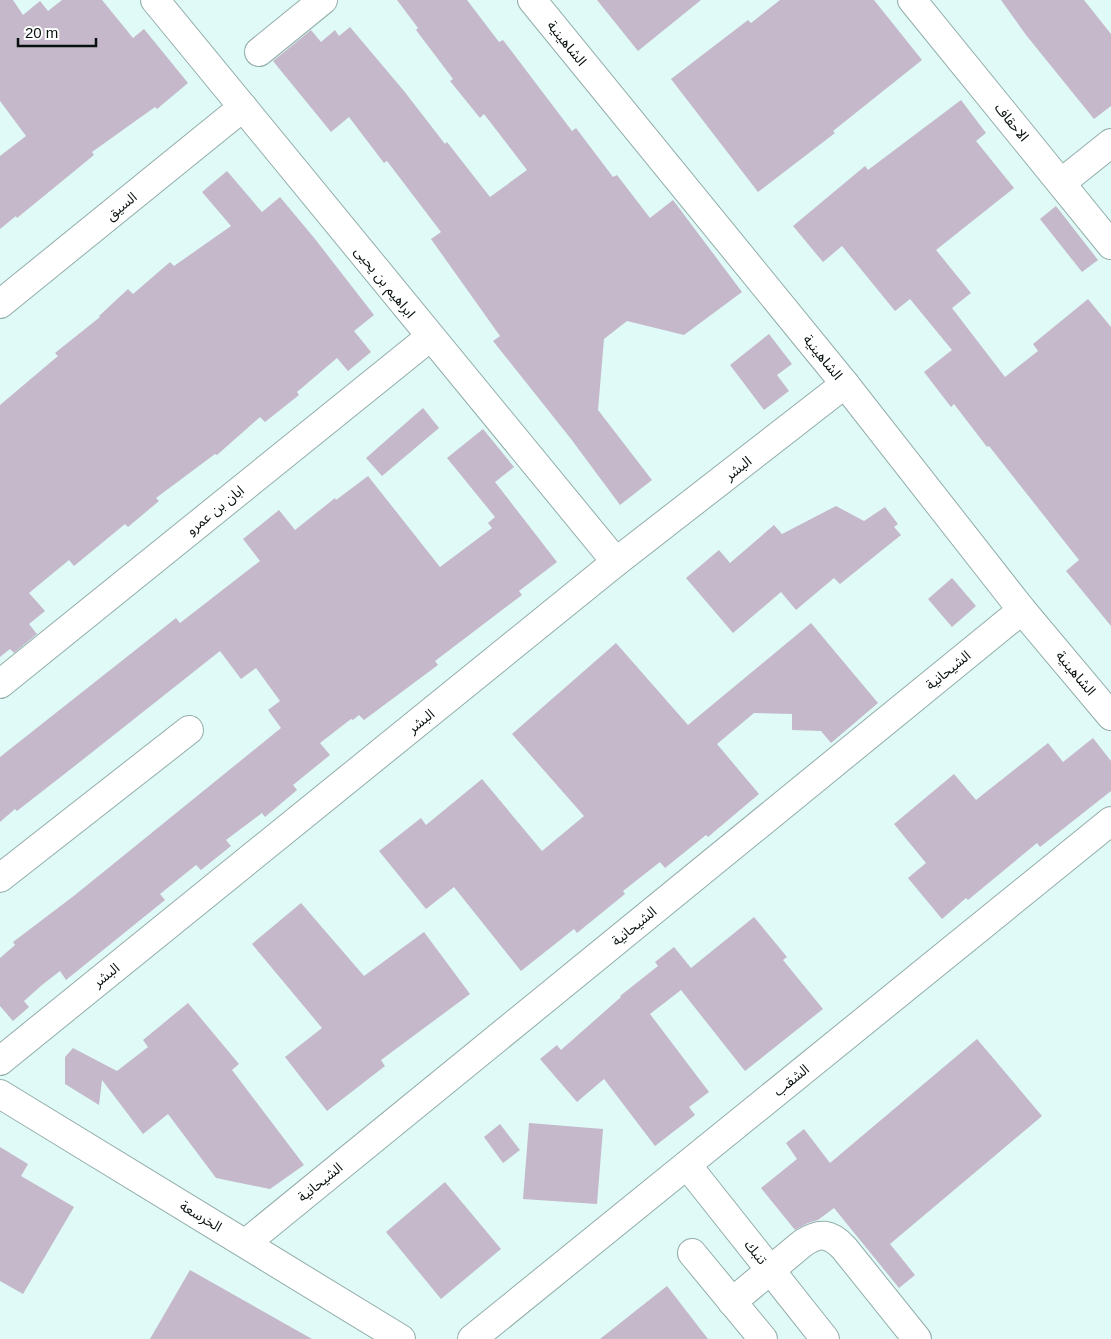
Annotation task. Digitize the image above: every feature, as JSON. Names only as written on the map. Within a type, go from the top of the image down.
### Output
[{"type":"street","name":"ابراهيم بن يحيى","points":[[155,0],[616,562]]},
{"type":"street","points":[[259,52],[323,0]]},
{"type":"street","name":"الشاهينية","points":[[532,0],[845,384],[1022,610],[1111,716]]},
{"type":"street","name":"الاحقاف","points":[[912,0],[1111,245]]},
{"type":"street","name":"السيق","points":[[0,304],[243,107]]},
{"type":"street","points":[[1061,183],[1111,143]]},
{"type":"street","name":"ابان بن عمرو","points":[[0,684],[430,337]]},
{"type":"street","name":"البشر","points":[[0,1061],[616,562],[845,384]]},
{"type":"street","name":"الشيحانية","points":[[246,1243],[1022,610]]},
{"type":"street","points":[[0,878],[189,730]]},
{"type":"street","name":"الشقب","points":[[472,1339],[1111,821]]},
{"type":"street","name":"الخرسعة","points":[[0,1094],[401,1339]]},
{"type":"street","name":"تنبك","points":[[687,1165],[825,1339]]},
{"type":"street","points":[[732,1302],[813,1236],[825,1235],[836,1239],[917,1339]]},
{"type":"street","points":[[692,1253],[763,1339]]},
{"type":"building","points":[[0,0],[13,0],[23,15],[40,1],[48,11],[62,0],[102,0],[133,38],[144,29],[188,83],[157,109],[155,107],[92,152],[94,155],[17,218],[16,216],[0,229],[0,156],[26,136],[0,101]]},
{"type":"building","points":[[397,0],[467,0],[499,42],[503,40],[572,131],[576,128],[613,177],[617,175],[650,218],[673,200],[742,292],[684,335],[627,321],[604,339],[598,410],[652,480],[620,505],[571,439],[493,341],[500,336],[431,239],[441,232],[387,161],[384,163],[349,117],[331,132],[273,61],[311,30],[321,42],[335,30],[339,36],[350,27],[404,91],[445,144],[447,142],[490,197],[527,170],[484,114],[480,118],[450,81],[453,79],[416,30],[418,28]]},
{"type":"building","points":[[597,0],[701,0],[638,51]]},
{"type":"building","points":[[780,0],[874,0],[922,60],[833,131],[835,133],[758,192],[671,79],[748,20],[751,23]]},
{"type":"building","points":[[1001,0],[1084,0],[1111,34],[1111,106],[1094,119],[1026,35]]},
{"type":"building","points":[[961,100],[986,133],[976,141],[1014,188],[936,250],[971,293],[952,308],[1005,377],[1038,351],[1033,344],[1088,299],[1111,327],[1111,626],[1066,571],[1079,560],[989,446],[987,447],[954,404],[951,407],[924,372],[952,350],[910,299],[895,311],[842,246],[823,262],[793,226],[865,166],[868,170]]},
{"type":"building","points":[[227,171],[262,212],[280,197],[315,239],[374,315],[354,331],[371,352],[348,371],[337,358],[297,392],[299,395],[265,422],[260,417],[217,455],[215,454],[156,498],[159,501],[128,527],[125,524],[74,566],[69,560],[29,593],[45,611],[29,624],[37,634],[14,653],[10,649],[0,657],[0,405],[58,356],[55,353],[100,317],[128,289],[133,294],[170,262],[174,266],[231,226],[202,192]]},
{"type":"building","points":[[1056,206],[1098,260],[1082,272],[1040,219]]},
{"type":"building","points":[[769,334],[792,364],[777,375],[789,391],[764,410],[730,365]]},
{"type":"building","points":[[423,408],[439,428],[382,476],[366,458]]},
{"type":"building","points":[[483,429],[514,467],[495,482],[557,562],[519,591],[522,595],[435,661],[438,665],[364,720],[359,715],[353,720],[351,719],[320,743],[330,755],[293,785],[297,790],[265,817],[262,813],[226,840],[231,846],[201,870],[196,865],[160,894],[165,900],[66,980],[60,971],[42,985],[24,1001],[29,1007],[13,1021],[0,1006],[0,958],[15,945],[13,942],[75,895],[281,728],[268,710],[280,701],[256,668],[241,679],[220,651],[17,811],[15,809],[0,822],[0,757],[176,618],[180,623],[260,561],[243,539],[279,510],[295,530],[335,498],[336,500],[368,476],[440,567],[492,528],[488,523],[495,517],[447,458]]},
{"type":"building","points":[[836,506],[864,521],[885,507],[898,524],[894,527],[901,535],[840,584],[834,578],[796,610],[781,592],[733,633],[686,578],[719,550],[730,563],[774,525],[782,534]]},
{"type":"building","points":[[952,578],[976,606],[952,627],[928,599]]},
{"type":"building","points":[[811,623],[878,703],[831,743],[821,731],[792,730],[792,714],[754,713],[717,744],[759,794],[708,837],[706,835],[665,868],[660,862],[623,891],[625,894],[577,933],[574,929],[521,971],[454,887],[426,909],[379,851],[421,818],[426,825],[482,779],[542,851],[584,816],[512,734],[616,643],[688,725]]},
{"type":"building","points":[[1093,738],[1111,761],[1111,791],[1040,847],[1037,843],[942,919],[908,878],[926,863],[894,824],[954,774],[976,800],[1048,743],[1063,762]]},
{"type":"building","points":[[301,903],[364,976],[424,932],[470,994],[381,1060],[385,1066],[327,1111],[285,1057],[322,1028],[252,944]]},
{"type":"building","points":[[754,917],[787,957],[783,960],[823,1009],[745,1071],[681,990],[650,1014],[709,1092],[689,1107],[695,1115],[655,1146],[604,1079],[577,1102],[540,1059],[557,1045],[561,1050],[620,996],[658,966],[655,962],[674,947],[691,968]]},
{"type":"building","points":[[188,1003],[239,1064],[232,1070],[304,1165],[270,1189],[216,1178],[168,1114],[143,1134],[102,1080],[99,1105],[65,1084],[65,1057],[73,1048],[117,1071],[148,1047],[143,1040]]},
{"type":"building","points":[[977,1039],[1042,1116],[890,1244],[915,1275],[899,1288],[834,1208],[818,1220],[795,1230],[761,1188],[797,1159],[786,1143],[804,1129],[830,1163]]},
{"type":"building","points":[[529,1123],[603,1129],[597,1204],[523,1199]]},
{"type":"building","points":[[500,1124],[520,1150],[503,1163],[484,1137]]},
{"type":"building","points":[[0,1147],[28,1164],[21,1176],[74,1207],[23,1294],[0,1281]]},
{"type":"building","points":[[445,1182],[501,1249],[441,1299],[386,1232]]},
{"type":"building","points":[[190,1270],[236,1296],[312,1339],[150,1339]]},
{"type":"building","points":[[667,1286],[708,1339],[600,1339]]}]
